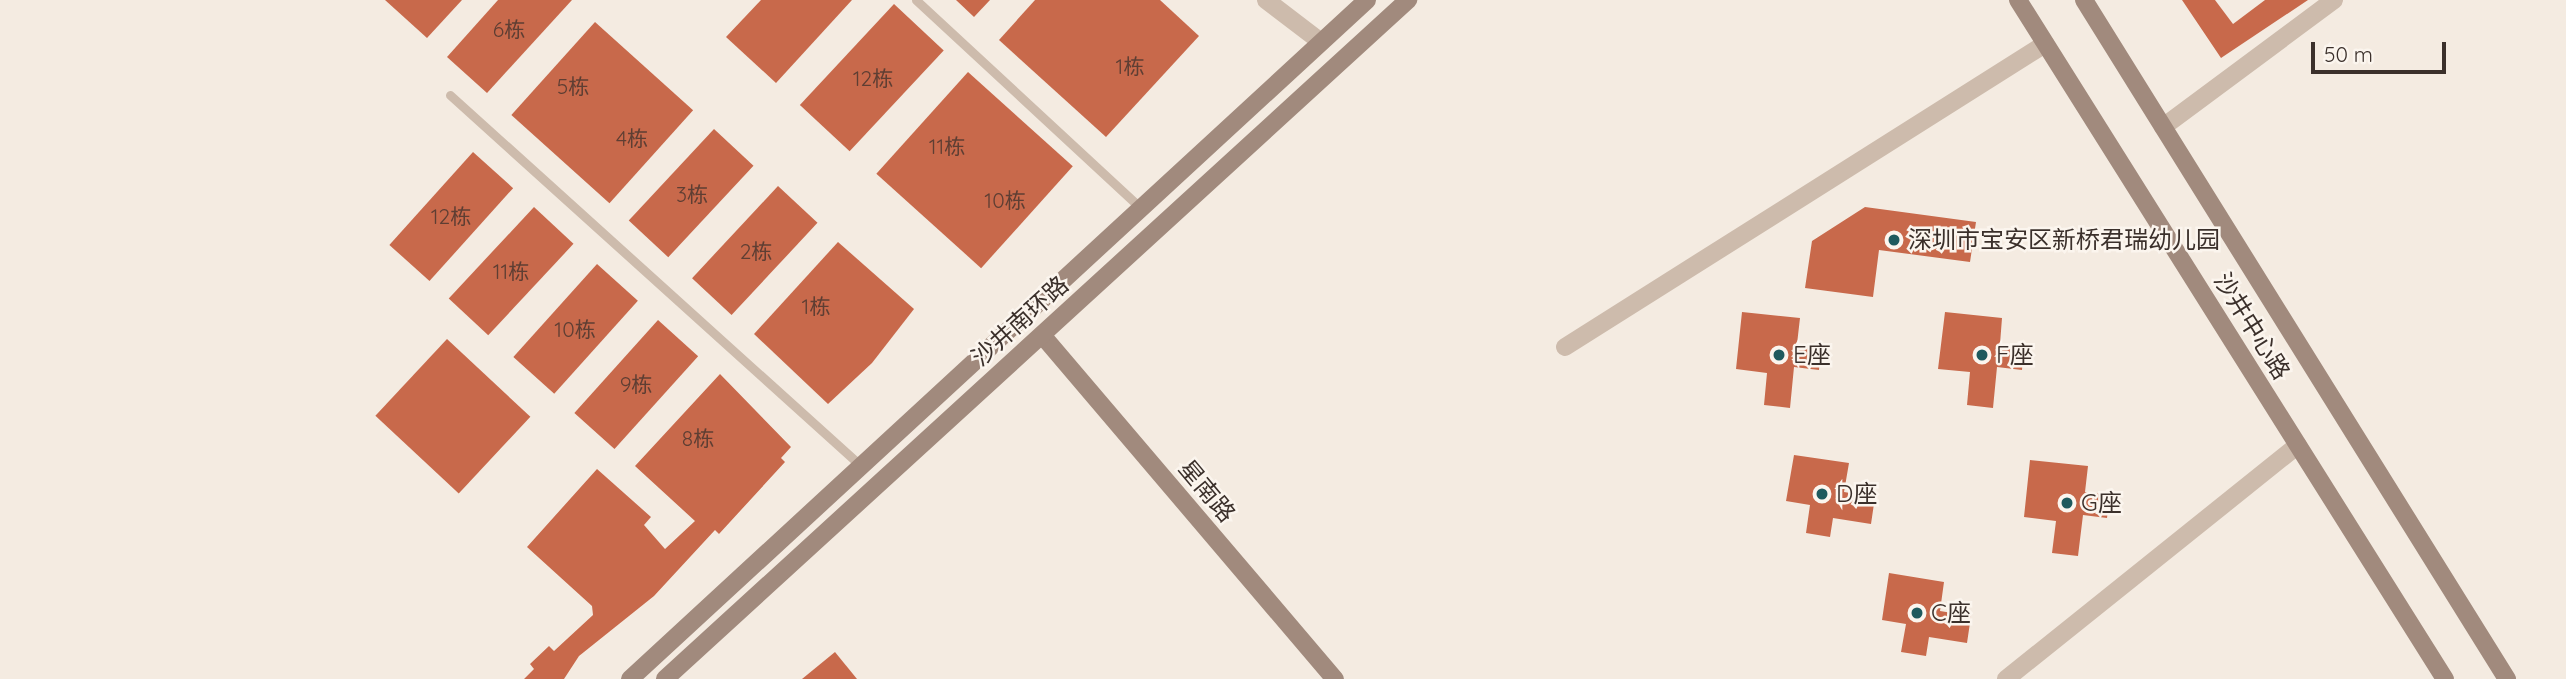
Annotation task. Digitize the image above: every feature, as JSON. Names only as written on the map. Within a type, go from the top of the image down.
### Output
[{"type":"street","points":[[1266,0],[1321,42]]},
{"type":"street","name":"沙井南环路","points":[[630,679],[1367,0]]},
{"type":"street","name":"沙井南环路","points":[[665,679],[1408,0]]},
{"type":"street","name":"沙井中心路","points":[[2018,0],[2445,679]]},
{"type":"street","name":"沙井中心路","points":[[2084,0],[2507,679]]},
{"type":"street","points":[[2163,127],[2334,0]]},
{"type":"street","points":[[1565,346],[2045,44]]},
{"type":"street","name":"星南路","points":[[1042,335],[1335,679]]},
{"type":"street","points":[[2006,679],[2298,445]]},
{"type":"lane","points":[[916,0],[1141,208]]},
{"type":"lane","points":[[450,95],[861,466]]},
{"type":"building","points":[[385,0],[462,0],[427,38]]},
{"type":"building","points":[[498,0],[572,0],[487,93],[447,57]]},
{"type":"building","points":[[761,0],[852,0],[776,83],[726,37]]},
{"type":"building","points":[[956,0],[990,0],[974,17]]},
{"type":"building","points":[[1035,0],[1160,0],[1199,36],[1106,137],[999,40]]},
{"type":"building","points":[[2182,0],[2215,0],[2233,24],[2265,0],[2308,0],[2221,58]]},
{"type":"building","points":[[894,4],[944,50],[850,151],[800,105]]},
{"type":"building","points":[[595,22],[693,110],[609,203],[511,115]]},
{"type":"building","points":[[968,72],[1073,166],[981,268],[876,174]]},
{"type":"building","points":[[714,129],[753,166],[668,257],[629,220]]},
{"type":"building","points":[[473,152],[513,188],[429,281],[389,245]]},
{"type":"building","points":[[778,186],[817,223],[732,315],[692,278]]},
{"type":"building","points":[[534,207],[573,244],[488,335],[449,298]]},
{"type":"building","points":[[1865,207],[1976,222],[1970,262],[1879,250],[1873,297],[1805,288],[1812,241]]},
{"type":"building","points":[[838,242],[914,309],[872,363],[828,404],[754,334]]},
{"type":"building","points":[[597,264],[638,301],[554,394],[513,357]]},
{"type":"building","name":"E座","points":[[1742,312],[1800,318],[1797,344],[1821,347],[1819,370],[1794,367],[1790,408],[1764,405],[1767,373],[1736,369]]},
{"type":"building","name":"F座","points":[[1945,312],[2002,318],[2000,344],[2024,346],[2022,370],[1997,367],[1993,408],[1967,405],[1970,372],[1938,369]]},
{"type":"building","points":[[658,320],[698,356],[614,449],[574,413]]},
{"type":"building","points":[[447,339],[530,417],[459,494],[375,416]]},
{"type":"building","points":[[720,374],[791,447],[781,458],[785,462],[719,534],[715,530],[654,596],[579,656],[564,679],[524,679],[534,669],[530,664],[549,646],[554,651],[593,615],[592,606],[527,547],[597,469],[651,517],[644,525],[665,549],[695,521],[635,466]]},
{"type":"building","name":"D座","points":[[1794,455],[1849,463],[1844,492],[1875,497],[1871,524],[1833,518],[1830,537],[1806,533],[1810,505],[1786,501]]},
{"type":"building","name":"G座","points":[[2030,460],[2088,466],[2085,492],[2110,495],[2107,518],[2083,515],[2078,556],[2052,553],[2056,521],[2024,517]]},
{"type":"building","name":"C座","points":[[1889,573],[1944,582],[1940,611],[1971,616],[1967,643],[1929,637],[1926,656],[1901,652],[1906,624],[1882,620]]},
{"type":"building","points":[[835,652],[857,679],[802,679]]},
{"type":"place","name":"深圳市宝安区新桥君瑞幼儿园","points":[[1894,240]]},
{"type":"place","name":"E座","points":[[1779,355]]},
{"type":"place","name":"F座","points":[[1982,355]]},
{"type":"place","name":"D座","points":[[1822,494]]},
{"type":"place","name":"G座","points":[[2067,503]]},
{"type":"place","name":"C座","points":[[1917,613]]}]
